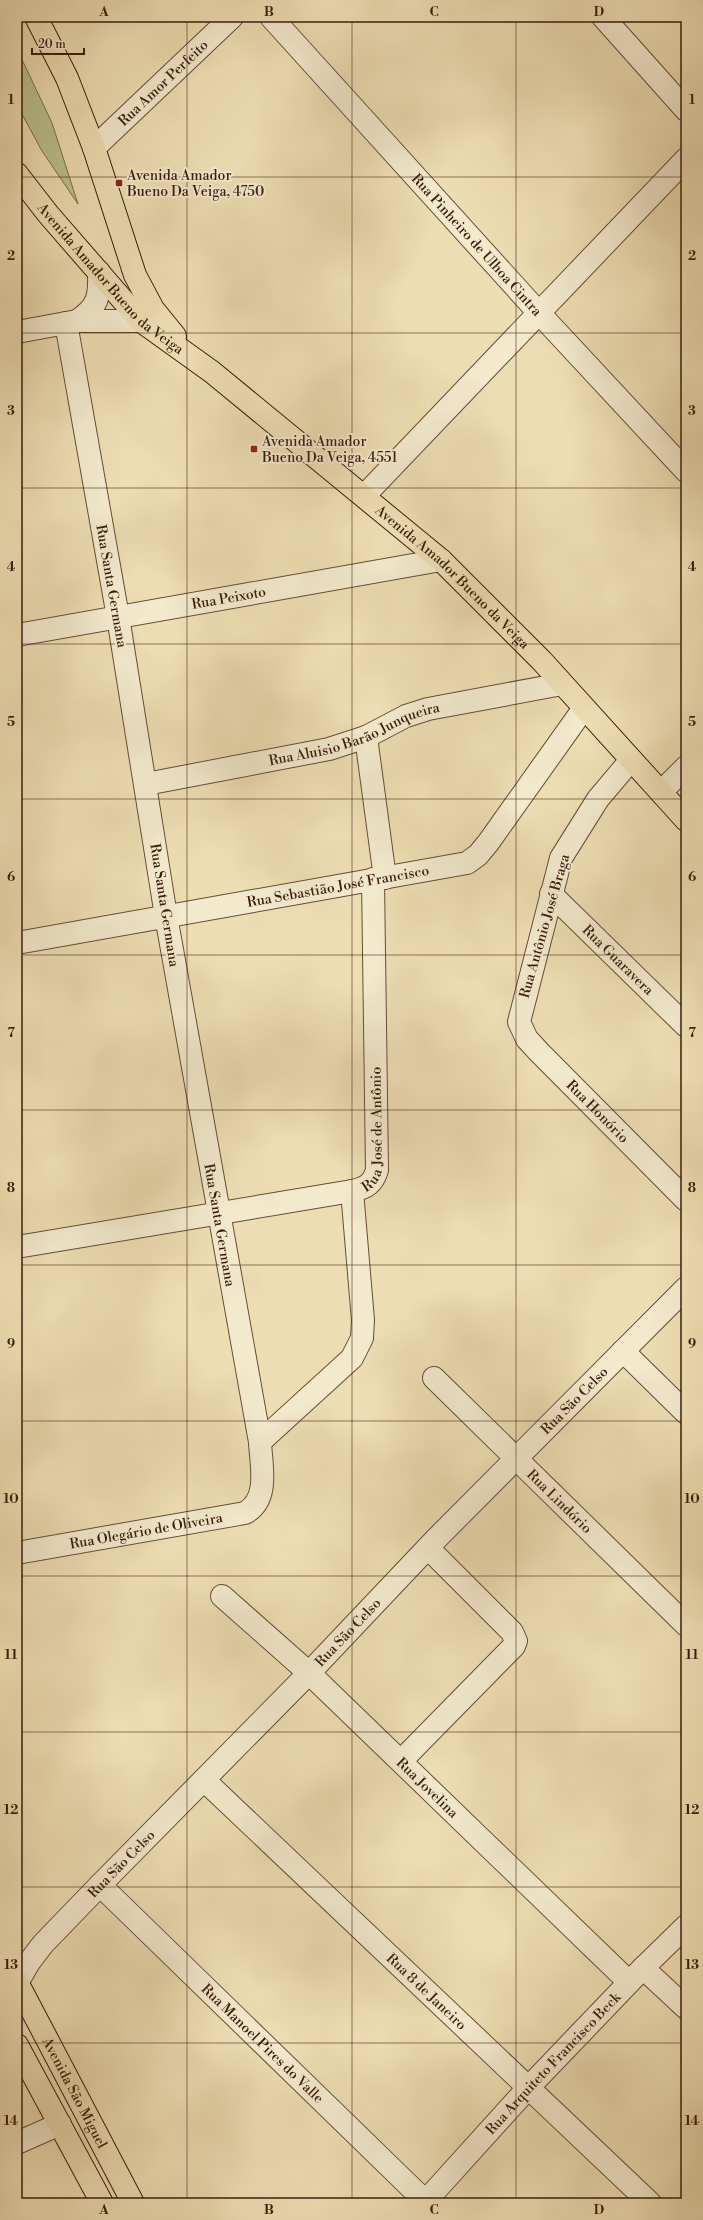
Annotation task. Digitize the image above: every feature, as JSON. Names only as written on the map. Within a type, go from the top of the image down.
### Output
[{"type":"main road","name":"Avenida Amador Bueno da Veiga","points":[[36,17],[67,78],[94,148],[123,240],[138,281],[153,309],[195,360]]},
{"type":"main road","name":"Avenida Amador Bueno da Veiga","points":[[17,174],[48,214],[141,321],[195,360],[441,560],[484,602],[562,684],[686,820]]},
{"type":"main road","name":"Avenida São Miguel","points":[[17,1983],[133,2203]]},
{"type":"main road","name":"Avenida São Miguel","points":[[17,2045],[102,2203]]},
{"type":"street","name":"Rua Amor Perfeito","points":[[94,148],[232,17]]},
{"type":"street","name":"Rua Pinheiro de Ulhoa Cintra","points":[[271,17],[686,471]]},
{"type":"street","points":[[603,17],[686,110]]},
{"type":"street","points":[[364,496],[686,159]]},
{"type":"street","points":[[71,322],[90,313],[97,303],[100,289],[99,272]]},
{"type":"street","points":[[17,332],[71,322],[141,321]]},
{"type":"street","name":"Rua Santa Germana","points":[[71,322],[166,916],[218,1214],[260,1442],[262,1488]]},
{"type":"street","name":"Rua Peixoto","points":[[17,635],[441,560]]},
{"type":"street","name":"Rua Aluisio Barão Junqueira","points":[[146,784],[303,755],[348,744],[366,737],[406,716],[428,709],[562,684]]},
{"type":"street","name":"Rua Sebastião José Francisco","points":[[17,943],[467,862],[478,855],[584,708]]},
{"type":"street","name":"Rua José de Antônio","points":[[260,1442],[352,1358],[360,1344],[363,1320],[352,1191],[367,1187],[372,1182],[377,1170],[379,879],[366,737]]},
{"type":"street","name":"Rua Antônio José Braga","points":[[519,1017],[558,867],[565,850],[598,799],[631,760]]},
{"type":"street","points":[[661,792],[686,767]]},
{"type":"street","name":"Rua Guaravera","points":[[551,894],[686,1026]]},
{"type":"street","name":"Rua Honório","points":[[519,1017],[523,1032],[539,1052],[686,1200]]},
{"type":"street","points":[[17,1247],[352,1191]]},
{"type":"street","name":"Rua São Celso","points":[[17,1983],[43,1944],[310,1673],[428,1548],[686,1288]]},
{"type":"street","points":[[623,1351],[686,1413]]},
{"type":"street","name":"Rua Lindório","points":[[434,1378],[686,1625]]},
{"type":"street","name":"Rua Olegário de Oliveira","points":[[17,1553],[245,1513],[256,1504],[262,1488]]},
{"type":"street","points":[[401,1761],[514,1646],[516,1640],[512,1632],[428,1548]]},
{"type":"street","name":"Rua Jovelina","points":[[222,1596],[310,1673],[401,1761],[636,1975],[686,2008]]},
{"type":"street","name":"Rua 8 de Janeiro","points":[[204,1780],[650,2203]]},
{"type":"street","name":"Rua Manoel Pires do Valle","points":[[100,1885],[424,2202]]},
{"type":"street","name":"Rua Arquiteto Francisco Beck","points":[[424,2202],[528,2088],[636,1975],[686,1926]]},
{"type":"street","points":[[17,2143],[60,2124]]},
{"type":"green space","points":[[17,49],[52,123],[78,204],[42,151],[17,105]]},
{"type":"place","name":"Avenida Amador Bueno Da Veiga, 4750","points":[[119,183]]},
{"type":"place","name":"Avenida Amador Bueno Da Veiga, 4551","points":[[254,449]]}]
